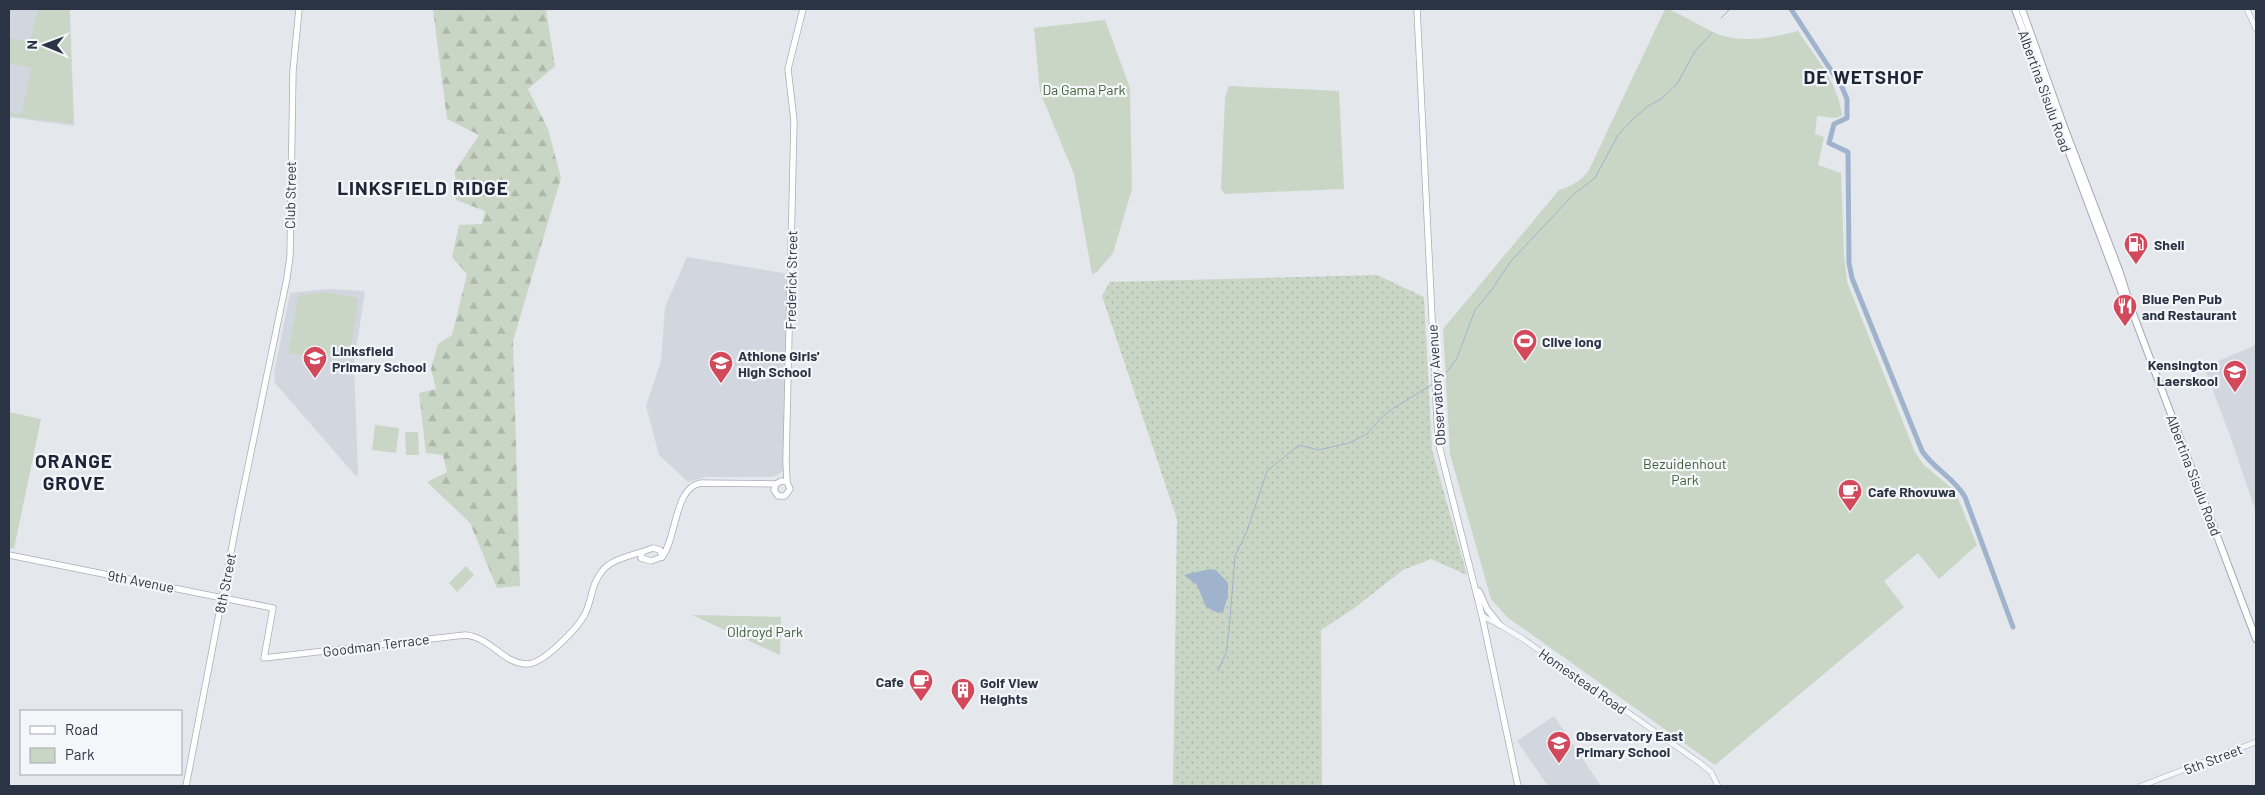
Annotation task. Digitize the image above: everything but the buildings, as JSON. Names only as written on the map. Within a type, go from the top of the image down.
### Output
[{"type":"main road","name":"Club Street","points":[[266,379],[290,256],[293,77],[298,9]]},
{"type":"main road","name":"Frederick Street","points":[[787,482],[794,128],[788,65],[803,9]]},
{"type":"main road","name":"Observatory Avenue","points":[[1417,9],[1437,432],[1449,490],[1482,616],[1518,786]]},
{"type":"main road","name":"Albertina Sisulu Road","points":[[2015,9],[2122,294],[2132,311]]},
{"type":"main road","name":"Albertina Sisulu Road","points":[[2022,9],[2063,124],[2119,270],[2132,311],[2256,639]]},
{"type":"main road","name":"8th Street","points":[[186,786],[266,379]]},
{"type":"main road","name":"Frederick Street","points":[[777,483],[786,461]]},
{"type":"main road","points":[[670,541],[641,555],[643,560],[651,561],[662,557],[670,541],[683,497],[689,488],[701,483],[756,485],[787,482],[790,489],[788,495],[781,496],[756,485]]},
{"type":"main road","points":[[775,492],[777,483]]},
{"type":"main road","points":[[653,548],[662,551],[662,557]]},
{"type":"main road","name":"9th Avenue","points":[[9,555],[222,596],[273,608],[264,658]]},
{"type":"main road","name":"Goodman Terrace","points":[[264,658],[460,635],[473,636],[486,641],[513,661],[530,664],[540,661],[582,618],[596,580],[602,570],[620,560],[641,555]]},
{"type":"main road","points":[[1472,578],[1487,609],[1500,625]]},
{"type":"street","points":[[2247,9],[2256,29]]},
{"type":"street","name":"Homestead Road","points":[[1482,616],[1500,625],[1706,767],[1714,776],[1718,786]]},
{"type":"street","name":"5th Street","points":[[2141,786],[2256,742]]},
{"type":"shaded area","points":[[9,9],[70,9],[74,126],[9,117]]},
{"type":"shaded area","name":"Athlone Girls' High School","points":[[687,257],[789,274],[788,469],[773,477],[705,477],[688,482],[659,455],[646,406],[661,361],[665,307]]},
{"type":"shaded area","name":"Linksfield Primary School","points":[[328,289],[365,291],[354,363],[358,476],[355,475],[275,383],[274,374],[290,293]]},
{"type":"shaded area","name":"Kensington Laerskool","points":[[2256,345],[2256,512],[2204,367]]},
{"type":"shaded area","name":"Observatory East Primary School","points":[[1554,716],[1601,786],[1548,786],[1517,741]]},
{"type":"green space","points":[[38,9],[69,9],[74,124],[9,116],[9,112],[21,114],[32,68],[9,63],[9,38],[30,42]]},
{"type":"green space","points":[[433,9],[546,9],[555,66],[528,89],[548,129],[561,178],[513,341],[520,586],[497,588],[470,523],[427,482],[447,472],[443,455],[426,453],[419,393],[436,389],[431,369],[438,344],[452,335],[467,274],[452,257],[459,225],[482,224],[485,211],[456,200],[455,171],[479,135],[447,119]]},
{"type":"green space","name":"Bezuidenhout Park","points":[[1665,9],[1680,14],[1718,34],[1740,39],[1763,38],[1798,31],[1825,71],[1836,93],[1842,116],[1835,118],[1817,116],[1815,134],[1824,137],[1818,165],[1841,173],[1847,282],[1915,452],[1923,464],[1955,491],[1977,545],[1939,579],[1918,553],[1884,581],[1904,607],[1715,765],[1507,617],[1491,599],[1450,454],[1443,329],[1559,190],[1576,183],[1589,170]]},
{"type":"green space","name":"Da Gama Park","points":[[1105,20],[1130,88],[1132,189],[1113,253],[1097,272],[1092,274],[1074,174],[1040,92],[1034,28]]},
{"type":"green space","points":[[1229,86],[1339,91],[1344,189],[1225,194],[1221,189],[1225,98]]},
{"type":"green space","points":[[1377,275],[1424,297],[1432,450],[1467,575],[1431,559],[1403,570],[1353,609],[1321,630],[1322,786],[1173,786],[1177,519],[1102,296],[1110,282]]},
{"type":"green space","points":[[325,292],[358,298],[350,354],[319,358],[288,353],[298,296]]},
{"type":"green space","points":[[9,412],[41,419],[14,549],[9,548]]},
{"type":"green space","points":[[375,425],[399,428],[396,453],[372,450]]},
{"type":"green space","points":[[405,432],[418,432],[419,455],[406,455]]},
{"type":"green space","points":[[466,566],[474,575],[457,592],[449,583]]},
{"type":"green space","name":"Oldroyd Park","points":[[692,615],[781,617],[780,655]]},
{"type":"water","points":[[1210,569],[1216,570],[1228,583],[1228,596],[1223,612],[1218,613],[1206,607],[1197,585],[1184,575]]},
{"type":"waterway","points":[[1721,18],[1730,9]]},
{"type":"waterway","points":[[1791,9],[1842,87],[1847,99],[1847,118],[1834,124],[1829,143],[1848,152],[1849,263],[1852,278],[1922,451],[1955,484],[1965,497],[2013,627]]},
{"type":"waterway","points":[[1447,372],[1457,358],[1475,310],[1511,261],[1574,194],[1595,178],[1618,135],[1648,106],[1661,99],[1677,84],[1695,51],[1712,33]]},
{"type":"waterway","points":[[1218,671],[1226,653],[1235,556],[1247,531],[1267,471],[1299,445],[1318,450],[1349,443],[1367,434],[1392,409],[1433,384]]},
{"type":"place","name":"Shell","points":[[2136,265]]},
{"type":"place","name":"Blue Pen Pub and Restaurant","points":[[2125,327]]},
{"type":"place","name":"Clive long","points":[[1525,362]]},
{"type":"place","name":"Linksfield Primary School","points":[[315,379]]},
{"type":"place","name":"Athlone Girls' High School","points":[[721,384]]},
{"type":"place","name":"Kensington Laerskool","points":[[2235,393]]},
{"type":"place","name":"Cafe Rhovuwa","points":[[1850,512]]},
{"type":"place","name":"Cafe","points":[[921,702]]},
{"type":"place","name":"Golf View Heights","points":[[963,711]]},
{"type":"place","name":"Observatory East Primary School","points":[[1559,764]]},
{"type":"district","name":"DE WETSHOF","points":[[1864,76]]},
{"type":"district","name":"LINKSFIELD RIDGE","points":[[423,187]]},
{"type":"district","name":"ORANGE GROVE","points":[[74,471]]}]
